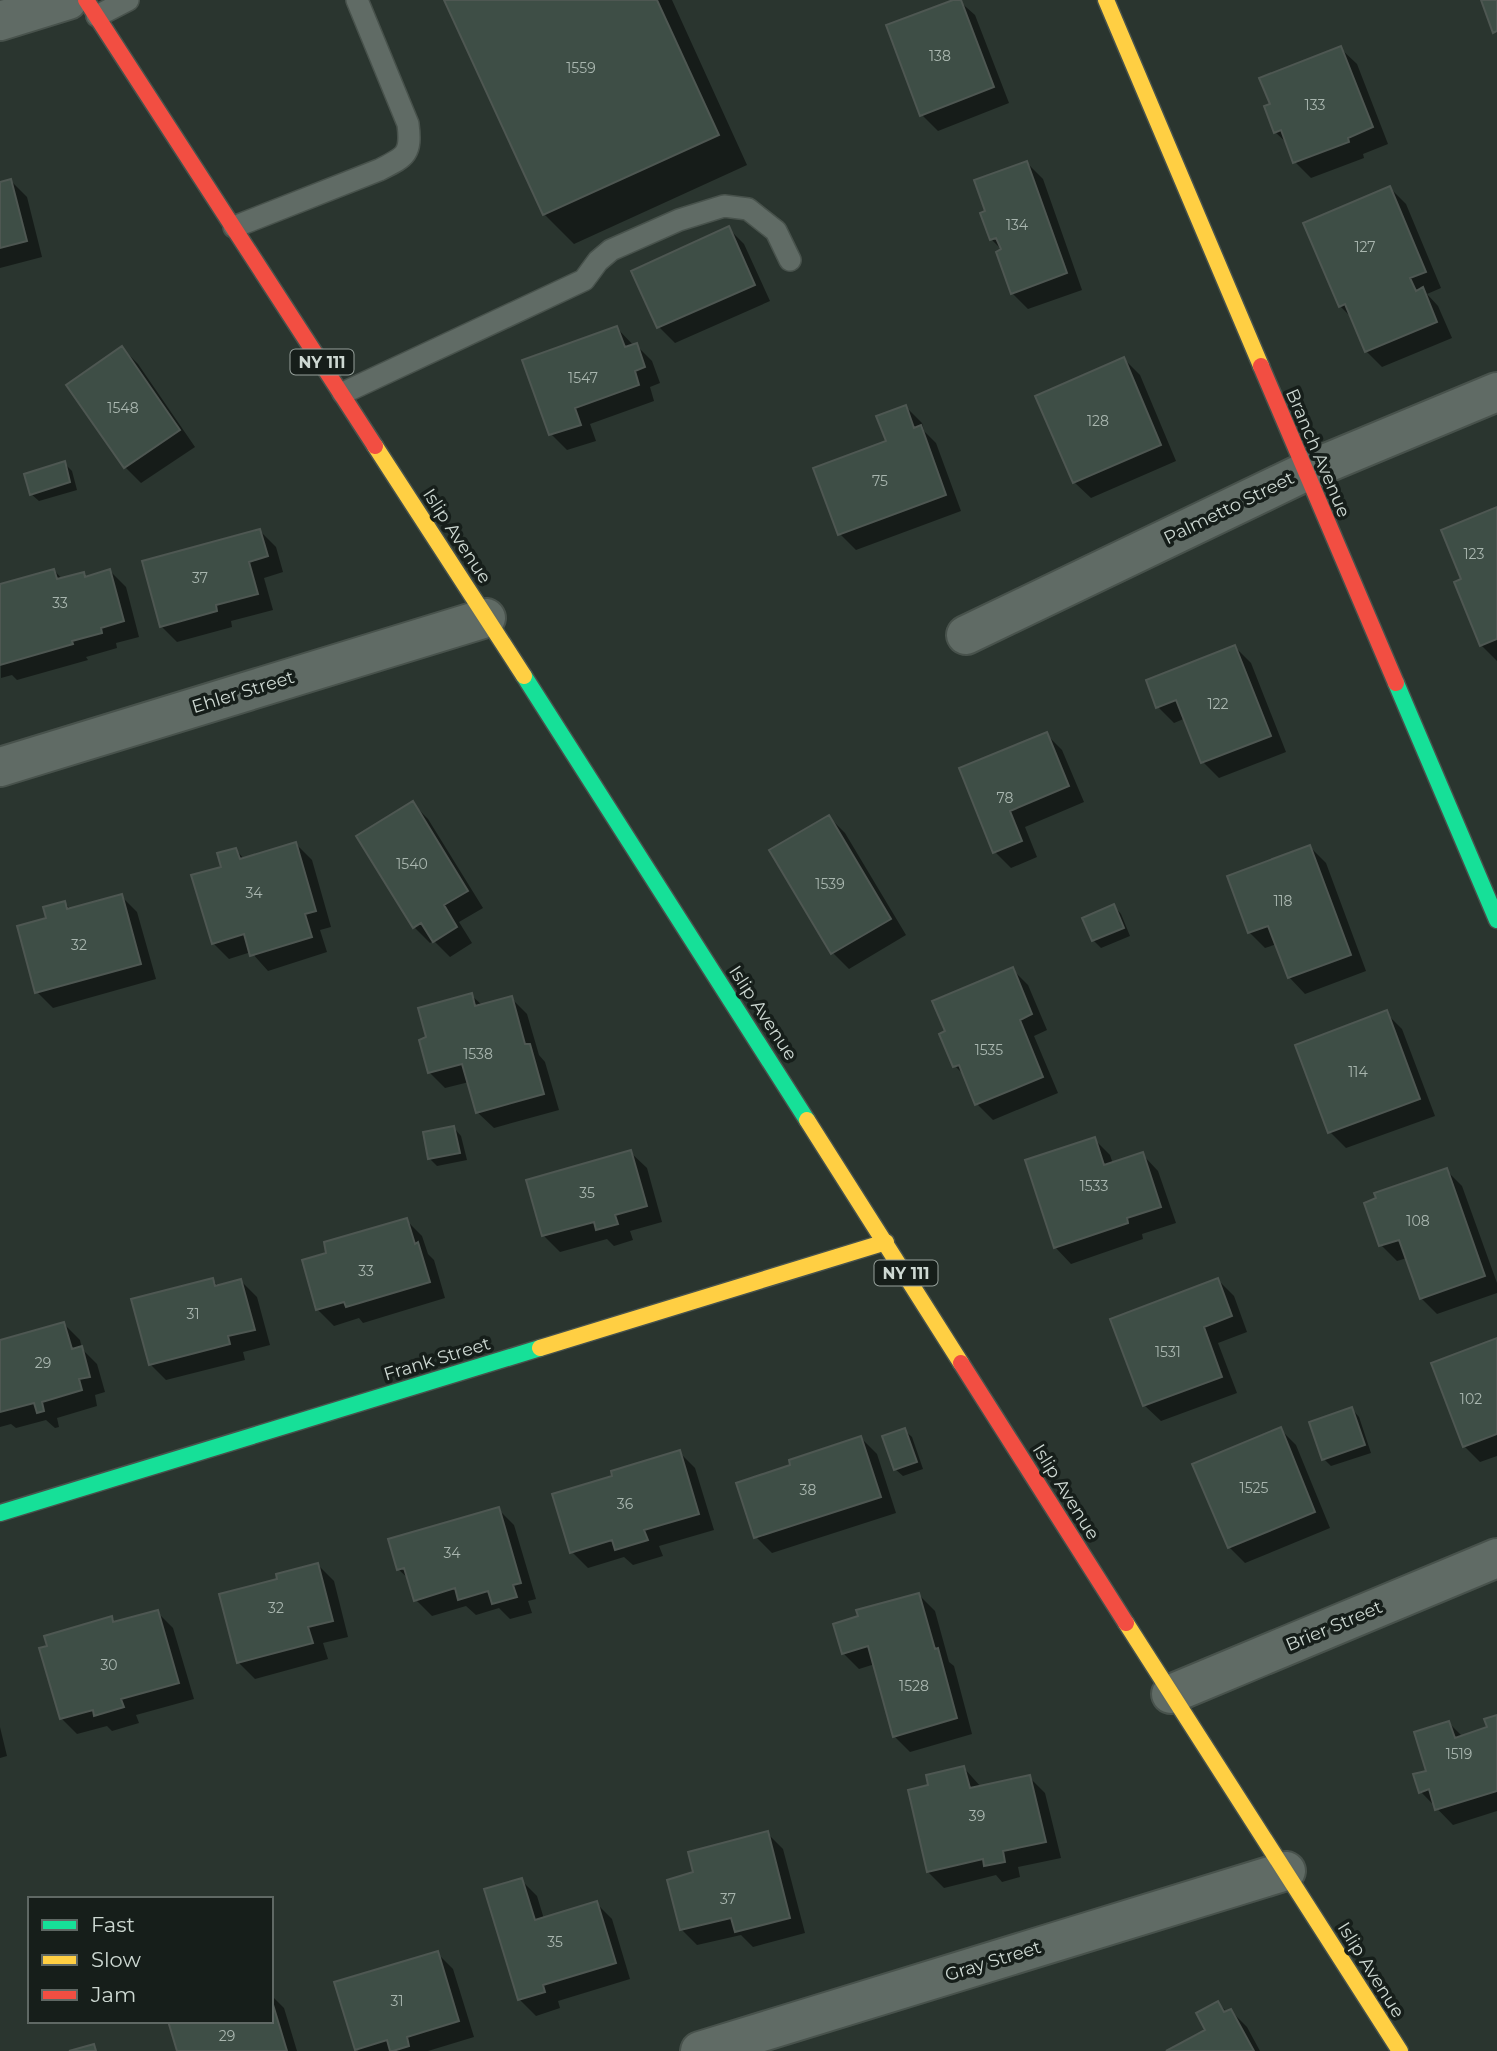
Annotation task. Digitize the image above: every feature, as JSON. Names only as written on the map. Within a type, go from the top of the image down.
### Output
[{"type":"main road","name":"Branch Avenue","points":[[1106,0],[1497,920]]},
{"type":"main road","name":"Islip Avenue","points":[[84,5],[343,393],[1400,2051]]},
{"type":"main road","name":"Frank Street","points":[[0,1513],[886,1242]]},
{"type":"street","points":[[0,21],[84,5]]},
{"type":"street","name":"Palmetto Street","points":[[966,635],[1305,472],[1497,392]]},
{"type":"street","name":"Ehler Street","points":[[0,767],[486,618]]},
{"type":"street","name":"Brier Street","points":[[1171,1694],[1497,1558]]},
{"type":"street","name":"Gray Street","points":[[700,2051],[1286,1871]]},
{"type":"lane","points":[[84,5],[128,0]]},
{"type":"lane","points":[[234,227],[379,170],[401,159],[411,144],[408,124],[357,0]]},
{"type":"lane","points":[[343,393],[584,280],[598,261],[611,250],[678,220],[724,206],[748,209],[776,231],[790,260]]},
{"type":"building","points":[[444,0],[657,0],[719,135],[543,215]]},
{"type":"building","points":[[953,0],[961,0],[994,87],[920,116],[886,25]]},
{"type":"building","points":[[1481,0],[1497,0],[1497,31],[1493,33]]},
{"type":"building","points":[[1341,46],[1373,127],[1348,138],[1349,142],[1293,163],[1281,130],[1274,133],[1264,106],[1270,104],[1259,78]]},
{"type":"building","points":[[1027,161],[1067,273],[1011,294],[996,252],[1001,249],[996,238],[990,240],[980,213],[985,211],[974,180]]},
{"type":"building","points":[[11,179],[27,241],[0,248],[0,182]]},
{"type":"building","points":[[1390,186],[1426,272],[1410,278],[1416,291],[1423,287],[1437,322],[1365,352],[1345,304],[1339,307],[1303,223]]},
{"type":"building","points":[[729,226],[755,285],[657,328],[631,271]]},
{"type":"building","points":[[617,326],[625,347],[637,343],[645,367],[635,371],[639,385],[575,408],[581,425],[549,435],[522,360]]},
{"type":"building","points":[[122,346],[180,430],[124,468],[66,385]]},
{"type":"building","points":[[1124,357],[1161,445],[1073,483],[1035,396]]},
{"type":"building","points":[[906,405],[914,428],[921,425],[946,495],[838,535],[813,468],[886,441],[876,416]]},
{"type":"building","points":[[65,461],[70,482],[30,495],[24,474]]},
{"type":"building","points":[[1497,507],[1497,639],[1480,646],[1454,582],[1461,579],[1441,530]]},
{"type":"building","points":[[260,529],[268,556],[249,562],[258,594],[216,605],[217,611],[160,627],[142,561]]},
{"type":"building","points":[[54,569],[57,579],[84,572],[85,577],[110,569],[124,621],[101,628],[102,633],[72,641],[73,644],[0,665],[0,584]]},
{"type":"building","points":[[1235,645],[1271,736],[1201,763],[1176,700],[1156,708],[1146,680]]},
{"type":"building","points":[[1047,732],[1069,786],[1010,811],[1022,841],[993,853],[959,768]]},
{"type":"building","points":[[413,801],[468,891],[444,905],[457,927],[433,942],[421,923],[413,928],[356,836]]},
{"type":"building","points":[[829,815],[891,919],[831,954],[769,850]]},
{"type":"building","points":[[296,842],[316,911],[305,914],[312,937],[250,956],[244,934],[212,944],[191,875],[221,867],[217,853],[236,848],[240,859]]},
{"type":"building","points":[[1310,845],[1351,955],[1288,978],[1268,926],[1248,933],[1227,876]]},
{"type":"building","points":[[122,894],[141,964],[35,993],[17,926],[46,918],[43,907],[65,901],[67,909]]},
{"type":"building","points":[[1114,904],[1124,928],[1092,941],[1082,918]]},
{"type":"building","points":[[1013,967],[1032,1014],[1020,1020],[1043,1077],[975,1105],[959,1065],[953,1067],[939,1034],[945,1031],[932,1001]]},
{"type":"building","points":[[472,993],[475,1006],[512,996],[525,1044],[530,1044],[544,1094],[476,1113],[462,1064],[428,1073],[419,1040],[426,1037],[418,1008]]},
{"type":"building","points":[[1387,1010],[1420,1099],[1328,1133],[1295,1045]]},
{"type":"building","points":[[454,1126],[460,1153],[428,1159],[423,1132]]},
{"type":"building","points":[[1095,1137],[1104,1165],[1143,1152],[1161,1207],[1127,1218],[1128,1223],[1054,1248],[1025,1160]]},
{"type":"building","points":[[631,1150],[647,1206],[615,1215],[618,1224],[596,1230],[594,1222],[542,1236],[526,1180]]},
{"type":"building","points":[[1447,1168],[1485,1276],[1420,1299],[1399,1240],[1379,1246],[1364,1203],[1376,1198],[1374,1193]]},
{"type":"building","points":[[407,1218],[415,1244],[418,1242],[430,1282],[346,1307],[344,1302],[316,1310],[302,1260],[326,1253],[324,1242]]},
{"type":"building","points":[[213,1278],[215,1286],[241,1279],[255,1330],[228,1336],[230,1344],[149,1365],[131,1299]]},
{"type":"building","points":[[1218,1278],[1232,1316],[1204,1327],[1222,1377],[1143,1406],[1110,1319]]},
{"type":"building","points":[[64,1322],[72,1349],[82,1346],[90,1377],[79,1379],[82,1390],[42,1402],[44,1411],[37,1413],[34,1403],[0,1412],[0,1340]]},
{"type":"building","points":[[1497,1338],[1497,1434],[1463,1447],[1431,1363]]},
{"type":"building","points":[[1352,1407],[1365,1445],[1322,1460],[1309,1422]]},
{"type":"building","points":[[1281,1427],[1315,1512],[1228,1548],[1192,1464]]},
{"type":"building","points":[[905,1428],[917,1462],[894,1470],[882,1436]]},
{"type":"building","points":[[861,1436],[881,1497],[754,1538],[736,1483],[790,1465],[789,1460]]},
{"type":"building","points":[[680,1450],[699,1514],[644,1530],[648,1540],[615,1550],[612,1540],[570,1553],[552,1494],[612,1476],[611,1471]]},
{"type":"building","points":[[499,1507],[521,1583],[513,1585],[517,1597],[492,1604],[488,1591],[458,1600],[455,1588],[414,1601],[404,1568],[397,1570],[388,1539]]},
{"type":"building","points":[[318,1563],[333,1621],[308,1627],[313,1643],[237,1663],[219,1594],[277,1579],[276,1574]]},
{"type":"building","points":[[919,1593],[935,1649],[938,1648],[957,1718],[893,1737],[868,1646],[842,1654],[833,1624],[858,1616],[856,1610]]},
{"type":"building","points":[[158,1610],[179,1683],[121,1699],[124,1707],[94,1716],[93,1710],[60,1719],[39,1648],[47,1646],[44,1636],[112,1616],[113,1622]]},
{"type":"building","points":[[1497,1715],[1497,1791],[1435,1810],[1429,1789],[1419,1793],[1413,1774],[1426,1771],[1414,1732],[1449,1721],[1455,1738],[1487,1727],[1484,1719]]},
{"type":"building","points":[[964,1766],[970,1788],[1030,1775],[1046,1842],[1003,1851],[1005,1862],[984,1866],[983,1859],[927,1872],[908,1790],[928,1785],[926,1775]]},
{"type":"building","points":[[768,1831],[790,1918],[735,1932],[731,1918],[680,1930],[667,1880],[693,1872],[688,1852]]},
{"type":"building","points":[[522,1878],[535,1920],[597,1901],[616,1963],[543,1985],[545,1992],[518,2000],[484,1889]]},
{"type":"building","points":[[438,1951],[459,2021],[407,2037],[409,2046],[393,2051],[390,2051],[387,2040],[355,2050],[334,1982]]},
{"type":"building","points":[[1218,2001],[1224,2012],[1231,2009],[1254,2051],[1166,2051],[1205,2030],[1196,2013]]},
{"type":"building","points":[[273,2005],[287,2051],[177,2051],[169,2023],[273,2023]]},
{"type":"building","points":[[94,2044],[96,2051],[69,2051]]},
{"type":"traffic: fast","points":[[524,676],[807,1120]]},
{"type":"traffic: fast","points":[[1396,683],[1497,920]]},
{"type":"traffic: fast","points":[[0,1513],[540,1348]]},
{"type":"traffic: slow","points":[[1106,0],[1261,366]]},
{"type":"traffic: slow","points":[[375,446],[524,676]]},
{"type":"traffic: slow","points":[[807,1120],[961,1363]]},
{"type":"traffic: slow","points":[[540,1348],[886,1242]]},
{"type":"traffic: slow","points":[[1126,1623],[1400,2051]]},
{"type":"traffic: jam","points":[[86,0],[375,446]]},
{"type":"traffic: jam","points":[[1261,366],[1396,683]]},
{"type":"traffic: jam","points":[[961,1363],[1126,1623]]}]
